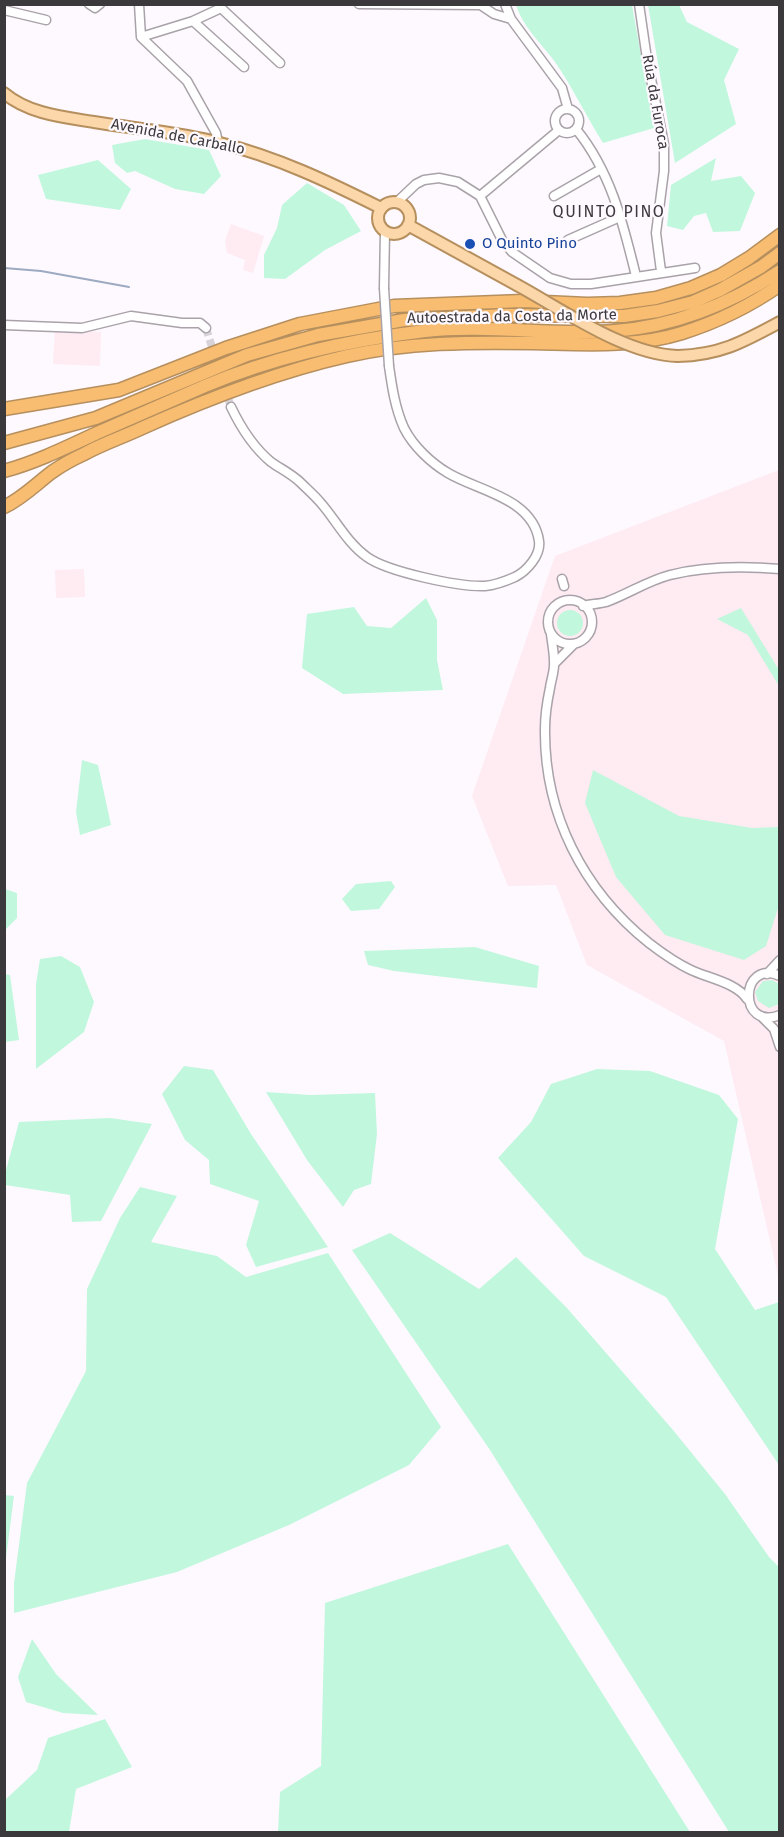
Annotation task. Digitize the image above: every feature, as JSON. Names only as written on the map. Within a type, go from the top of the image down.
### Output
[{"type":"highway","points":[[4,409],[119,390],[226,348],[300,324],[394,306],[523,301],[620,303],[657,298],[691,288],[721,274],[749,258],[780,235]]},
{"type":"highway","name":"Autoestrada da Costa da Morte","points":[[4,443],[96,418],[247,355],[318,335],[404,320],[507,315],[624,316],[658,311],[693,302],[720,290],[761,267],[780,253]]},
{"type":"highway","name":"Autoestrada da Costa da Morte","points":[[4,471],[49,456],[261,364],[316,349],[428,331],[500,329],[615,331],[648,327],[720,306],[780,270]]},
{"type":"highway","points":[[4,507],[23,496],[53,471],[85,453],[186,408],[259,380],[349,355],[420,345],[472,342],[602,345],[644,340],[680,333],[711,322],[747,306],[780,285]]},
{"type":"main road","name":"Avenida de Carballo","points":[[4,93],[11,99],[44,113],[218,142],[294,166],[381,208]]},
{"type":"main road","points":[[397,202],[407,209],[408,225],[400,232],[390,233],[381,228],[378,218],[381,208],[388,203],[397,202]]},
{"type":"main road","points":[[408,225],[611,336],[644,350],[666,355],[703,355],[729,347],[780,322]]},
{"type":"street","points":[[89,4],[95,8],[100,4]]},
{"type":"street","points":[[138,4],[141,37],[187,81],[216,133],[218,142]]},
{"type":"street","points":[[359,4],[479,5],[511,20]]},
{"type":"street","points":[[505,4],[511,20],[562,88],[568,109],[578,116],[579,123],[576,129],[567,133],[559,130],[555,124],[555,117],[560,111],[568,109]]},
{"type":"street","name":"Rúa da Furoca","points":[[639,4],[664,144],[664,171],[656,233],[661,272]]},
{"type":"street","points":[[141,37],[194,21],[221,8],[280,63]]},
{"type":"street","points":[[4,10],[46,20]]},
{"type":"street","points":[[194,21],[244,67]]},
{"type":"street","points":[[576,129],[601,169],[622,216],[636,276]]},
{"type":"street","points":[[480,195],[559,130]]},
{"type":"street","points":[[554,196],[601,169]]},
{"type":"street","points":[[397,202],[416,184],[439,178],[458,182],[480,195],[502,240],[512,252],[550,278],[571,284],[591,284],[695,268]]},
{"type":"street","points":[[568,240],[622,216]]},
{"type":"street","points":[[231,407],[241,427],[253,443],[271,462],[294,476],[320,502],[348,540],[368,558],[392,570],[462,584],[486,586],[520,575],[534,559],[540,543],[527,517],[510,501],[448,472],[422,452],[405,429],[394,401],[389,366],[384,288],[385,231]]},
{"type":"street","points":[[4,325],[82,328],[131,316],[182,323],[200,323],[206,328]]},
{"type":"street","points":[[780,569],[740,567],[692,570],[658,579],[605,602],[583,606],[568,601],[554,608],[550,612],[548,623],[555,663],[547,704],[546,754],[554,803],[564,832],[575,857],[605,901],[650,944],[689,969],[733,986],[744,994],[752,1008],[768,1022],[777,1035],[780,1047]]},
{"type":"street","points":[[590,615],[605,602]]},
{"type":"street","points":[[555,663],[574,644],[581,641],[590,630],[590,615],[583,606]]},
{"type":"street","points":[[551,634],[561,642],[574,644]]},
{"type":"street","points":[[767,974],[780,960]]},
{"type":"street","points":[[747,999],[748,989],[758,976],[767,974],[780,976]]},
{"type":"street","points":[[733,986],[753,981]]},
{"type":"street","points":[[761,1015],[771,1017],[780,1015]]},
{"type":"street","points":[[777,1035],[780,1023]]},
{"type":"shaded area","points":[[231,224],[264,236],[253,273],[243,270],[245,260],[227,253],[225,241]]},
{"type":"shaded area","points":[[55,330],[101,332],[100,366],[53,364]]},
{"type":"shaded area","points":[[779,470],[779,1280],[724,1041],[587,965],[556,885],[508,886],[472,796],[555,556]]},
{"type":"shaded area","points":[[84,569],[85,597],[56,598],[55,570]]},
{"type":"green space","points":[[516,5],[632,5],[654,128],[603,143],[562,72],[528,28]]},
{"type":"green space","points":[[648,5],[679,5],[687,22],[739,49],[724,80],[736,124],[675,163]]},
{"type":"green space","points":[[145,139],[209,150],[221,176],[204,194],[175,189],[135,171],[127,173],[115,163],[112,145]]},
{"type":"green space","points":[[716,158],[711,181],[741,176],[755,193],[740,231],[713,232],[706,213],[694,216],[683,230],[667,226],[671,185]]},
{"type":"green space","points":[[98,160],[131,189],[120,210],[46,199],[38,175]]},
{"type":"green space","points":[[307,183],[344,205],[361,231],[325,250],[285,279],[264,278],[264,255],[277,228],[282,205]]},
{"type":"green space","points":[[426,598],[437,620],[437,660],[443,690],[343,694],[302,668],[307,614],[354,607],[367,626],[391,628]]},
{"type":"green space","points":[[741,608],[779,670],[779,686],[748,635],[717,619]]},
{"type":"green space","points":[[570,610],[579,614],[583,623],[579,632],[570,636],[561,632],[557,623],[561,614]]},
{"type":"green space","points":[[82,760],[98,765],[111,825],[80,835],[76,812]]},
{"type":"green space","points":[[593,770],[679,816],[752,828],[779,827],[779,905],[766,946],[744,960],[665,935],[616,877],[585,803]]},
{"type":"green space","points":[[391,881],[395,887],[379,909],[351,911],[342,899],[356,884]]},
{"type":"green space","points":[[5,889],[17,893],[17,918],[5,930]]},
{"type":"green space","points":[[475,947],[539,966],[537,988],[394,971],[368,965],[364,951]]},
{"type":"green space","points":[[61,956],[80,967],[94,1002],[84,1032],[36,1069],[36,984],[40,959]]},
{"type":"green space","points":[[5,974],[10,975],[19,1040],[5,1042]]},
{"type":"green space","points":[[772,980],[779,984],[779,1004],[769,1008],[758,1001],[755,992],[763,981]]},
{"type":"green space","points":[[184,1066],[213,1070],[251,1134],[328,1247],[256,1267],[246,1245],[259,1201],[210,1184],[209,1160],[185,1140],[162,1094]]},
{"type":"green space","points":[[597,1069],[650,1071],[719,1095],[738,1119],[715,1249],[755,1310],[779,1302],[779,1465],[666,1297],[584,1256],[498,1158],[531,1122],[551,1084]]},
{"type":"green space","points":[[266,1092],[310,1095],[375,1093],[377,1134],[371,1184],[354,1190],[343,1207],[307,1160]]},
{"type":"green space","points":[[110,1118],[152,1124],[101,1221],[72,1222],[70,1195],[5,1185],[5,1174],[19,1122]]},
{"type":"green space","points":[[140,1187],[177,1196],[151,1242],[217,1256],[246,1277],[328,1253],[441,1427],[409,1465],[289,1525],[177,1572],[14,1613],[14,1583],[27,1483],[86,1371],[87,1289],[120,1218]]},
{"type":"green space","points":[[390,1233],[479,1289],[516,1257],[567,1308],[673,1430],[725,1494],[769,1557],[779,1567],[779,1832],[729,1832],[490,1450],[352,1250]]},
{"type":"green space","points":[[4,1495],[14,1496],[5,1566]]},
{"type":"green space","points":[[508,1544],[690,1832],[278,1832],[280,1792],[321,1766],[325,1603]]},
{"type":"green space","points":[[32,1639],[56,1674],[98,1715],[63,1713],[26,1702],[18,1677]]},
{"type":"green space","points":[[105,1719],[132,1767],[76,1789],[69,1832],[5,1832],[5,1800],[37,1770],[48,1738]]},
{"type":"waterway","points":[[4,268],[41,271],[129,287]]},
{"type":"tunnel","points":[[206,328],[231,407]]},
{"type":"place","name":"O Quinto Pino","points":[[470,244]]},
{"type":"district","name":"QUINTO PINO","points":[[609,213]]}]
